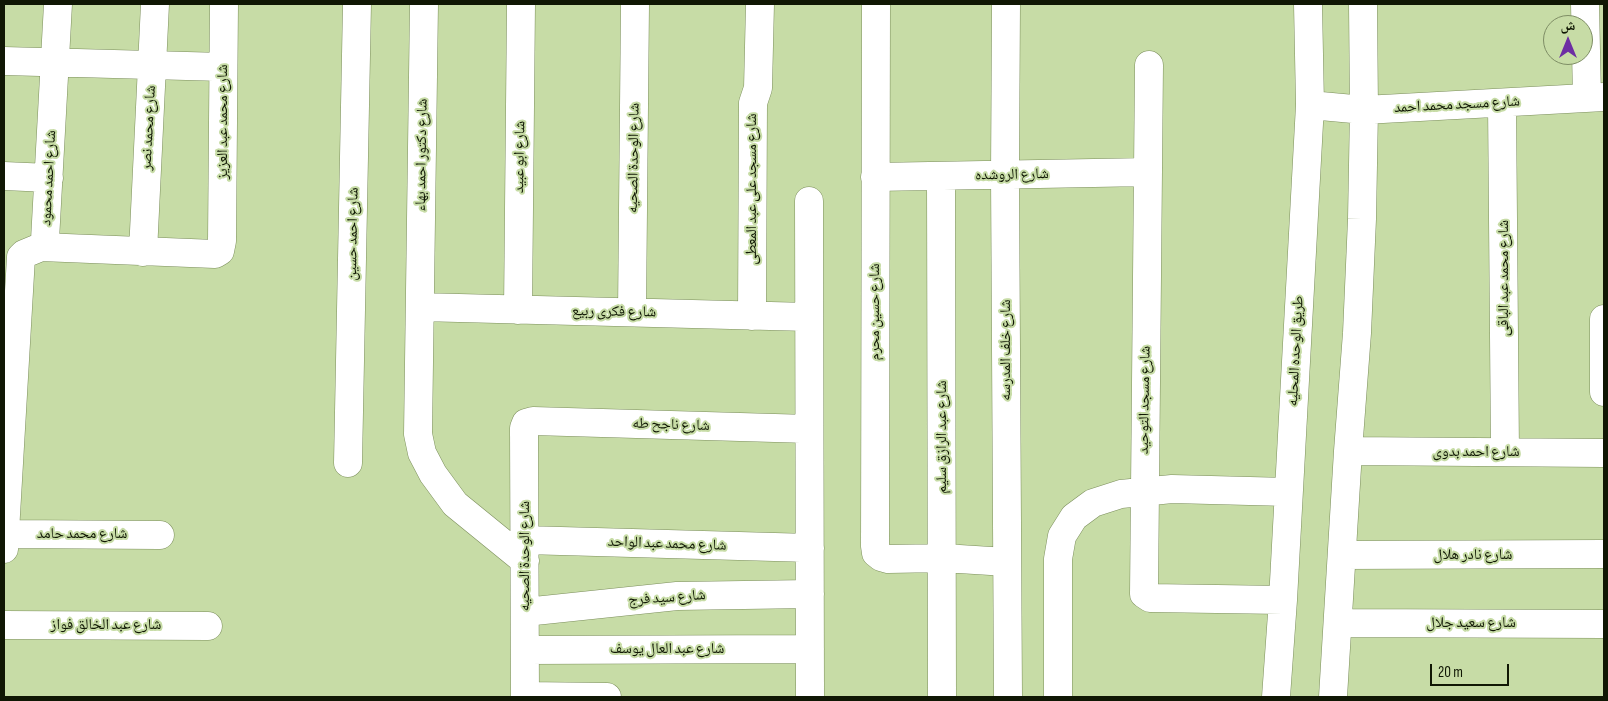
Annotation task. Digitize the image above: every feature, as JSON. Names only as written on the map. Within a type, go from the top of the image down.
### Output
[{"type":"street","name":"شارع احمد محمود","points":[[4,541],[21,257],[41,247],[45,240],[58,4]]},
{"type":"street","name":"شارع محمد نصر","points":[[143,252],[155,4]]},
{"type":"street","name":"شارع محمد عبد العزيز","points":[[143,252],[215,254],[220,251],[222,241],[224,4]]},
{"type":"street","name":"شارع احمد حسين","points":[[348,463],[358,4]]},
{"type":"street","name":"شارع دكتور احمد بهاء","points":[[424,4],[418,434],[422,453],[433,474],[455,504],[525,550]]},
{"type":"street","name":"شارع ابو عبيد","points":[[518,310],[522,4]]},
{"type":"street","name":"شارع الوحدة الصحيه","points":[[632,312],[635,4]]},
{"type":"street","name":"شارع مسجد على عبد المعطى","points":[[752,316],[753,103],[758,88],[760,4]]},
{"type":"street","name":"شارع حسين محرم","points":[[876,4],[875,546],[876,553],[881,557],[942,558]]},
{"type":"street","name":"شارع خلف المدرسه","points":[[1006,4],[1006,562],[1008,697]]},
{"type":"street","name":"طريق الوحده المحليه","points":[[1276,697],[1310,105],[1308,4]]},
{"type":"street","points":[[1333,697],[1357,333],[1364,110],[1363,4]]},
{"type":"street","points":[[1585,4],[1595,98]]},
{"type":"street","points":[[4,61],[223,67]]},
{"type":"street","name":"شارع مسجد التوحيد","points":[[1149,65],[1143,592],[1146,597],[1150,598],[1283,600]]},
{"type":"street","name":"شارع مسجد محمد احمد","points":[[1310,105],[1364,110],[1595,98]]},
{"type":"street","name":"شارع محمد عبد الباقى","points":[[1502,103],[1506,452]]},
{"type":"street","name":"شارع الروشده","points":[[876,177],[1148,172]]},
{"type":"street","points":[[4,176],[49,178]]},
{"type":"street","name":"شارع عبد الرازق سليم","points":[[941,176],[942,697]]},
{"type":"street","points":[[809,201],[810,697]]},
{"type":"street","points":[[41,247],[143,252]]},
{"type":"street","name":"شارع فكرى ربيع","points":[[420,307],[809,317]]},
{"type":"street","points":[[1604,319],[1604,392]]},
{"type":"street","name":"شارع الوحدة الصحيه","points":[[526,697],[524,428],[526,423],[533,421]]},
{"type":"street","name":"شارع ناجح طه","points":[[533,421],[809,429]]},
{"type":"street","name":"شارع احمد بدوى","points":[[1348,451],[1604,453]]},
{"type":"street","points":[[1058,697],[1058,558],[1062,536],[1074,517],[1093,503],[1121,494],[1144,491],[1172,489],[1288,492]]},
{"type":"street","name":"شارع محمد حامد","points":[[4,541],[160,534]]},
{"type":"street","name":"شارع محمد عبد الواحد","points":[[525,550],[810,548]]},
{"type":"street","name":"شارع نادر هلال","points":[[1342,555],[1604,554]]},
{"type":"street","points":[[942,558],[1006,562]]},
{"type":"street","name":"شارع سيد فرج","points":[[525,612],[677,596],[810,594]]},
{"type":"street","name":"شارع سعيد جلال","points":[[1338,623],[1604,624]]},
{"type":"street","name":"شارع عبد الخالق فواز","points":[[4,625],[208,626]]},
{"type":"street","name":"شارع عبد العال يوسف","points":[[525,650],[810,649]]},
{"type":"street","points":[[526,697],[607,697]]}]
